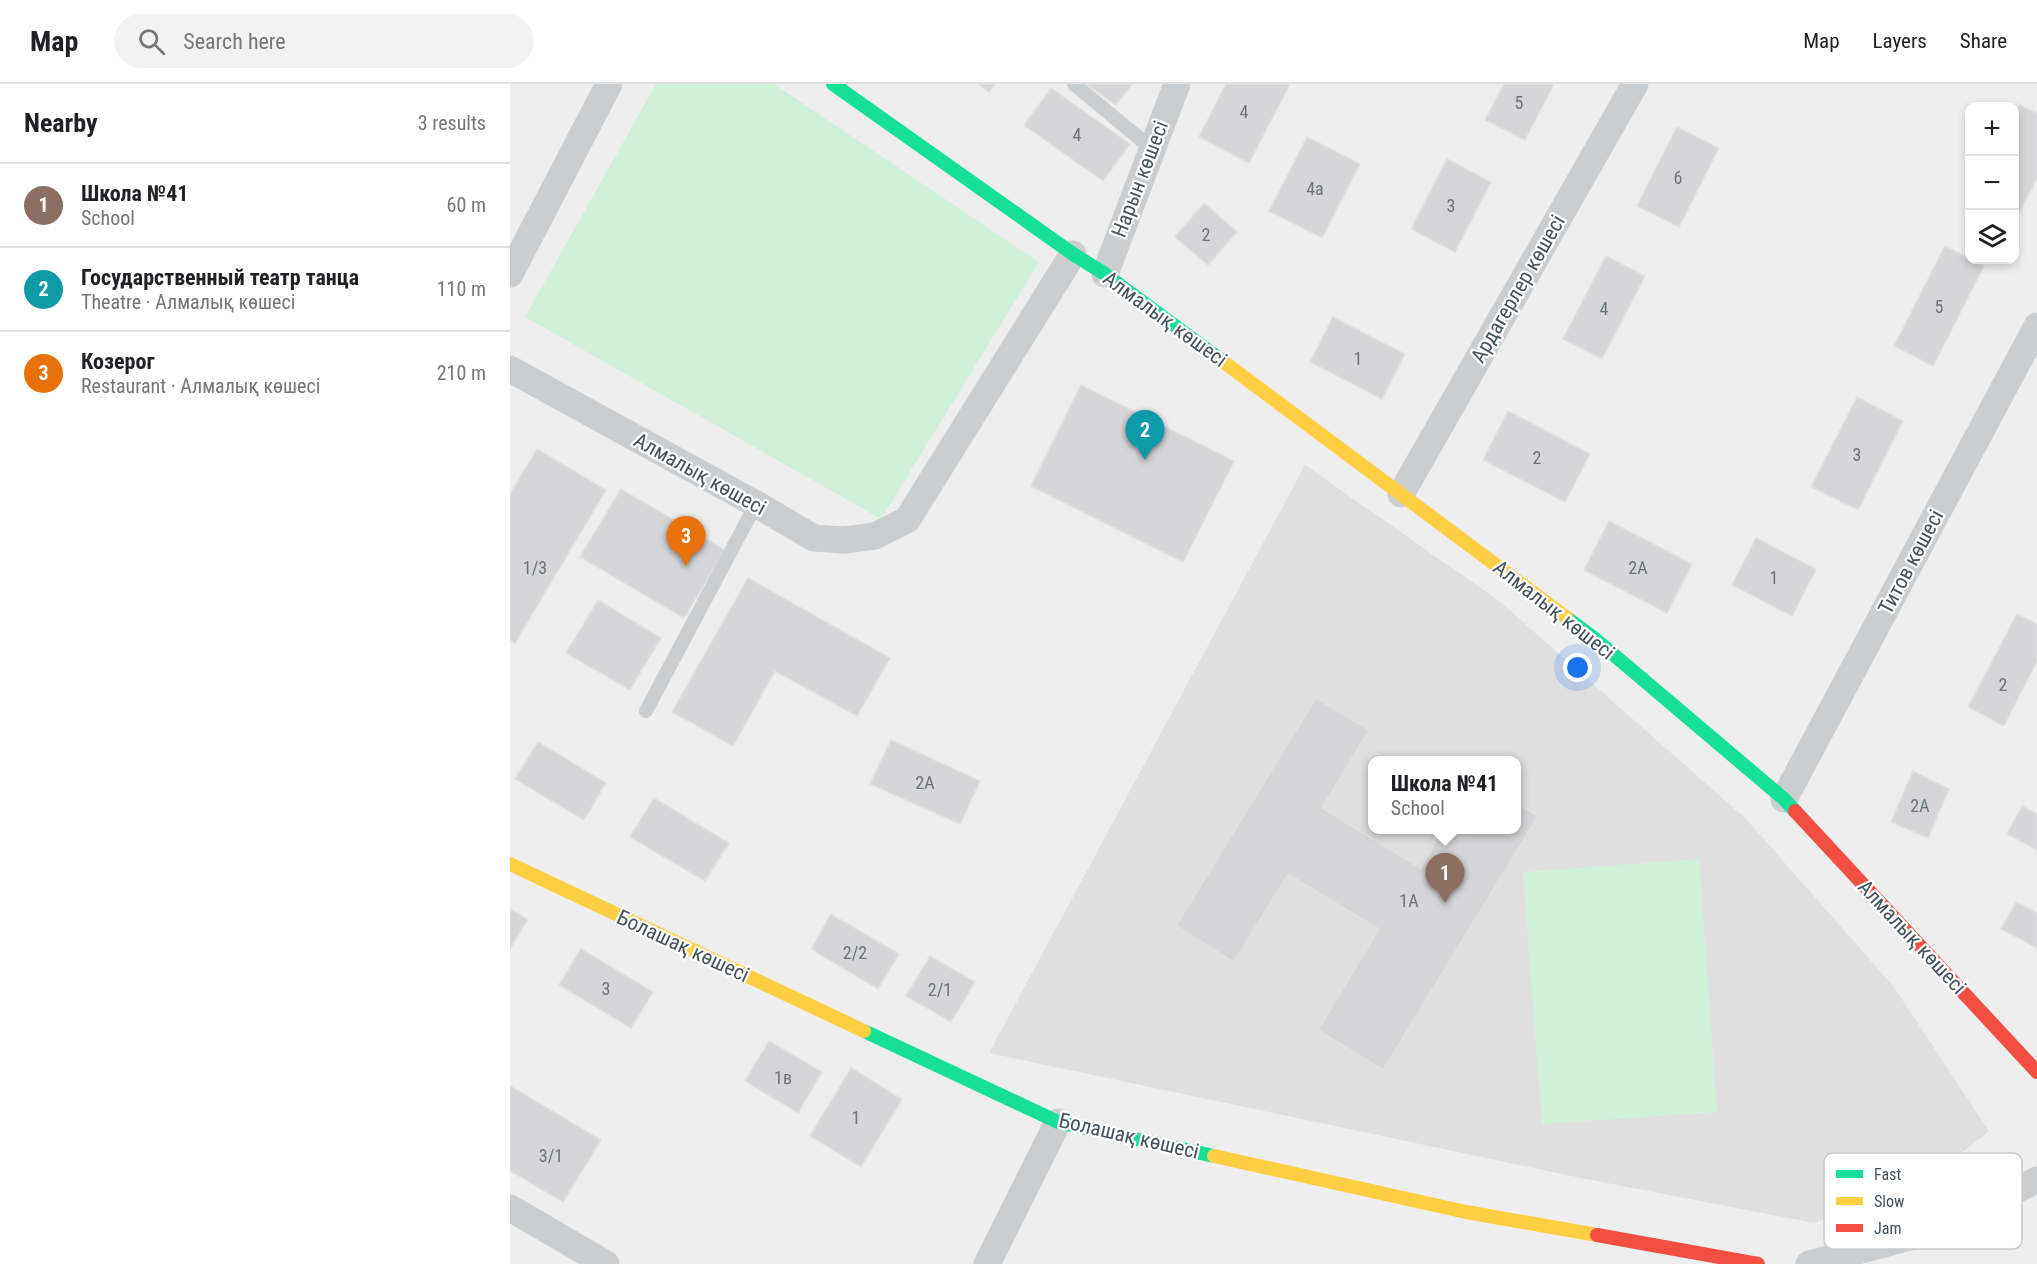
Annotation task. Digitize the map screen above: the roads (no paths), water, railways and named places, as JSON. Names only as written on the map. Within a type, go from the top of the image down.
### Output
[{"type":"street","points":[[510,274],[609,84]]},
{"type":"street","name":"Алмалық көшесі","points":[[833,84],[1073,254],[1105,274],[1593,638],[1784,799],[2037,1072]]},
{"type":"street","name":"Нарын көшесі","points":[[1105,274],[1177,84]]},
{"type":"street","name":"Ардагерлер көшесі","points":[[1401,494],[1635,84]]},
{"type":"street","name":"Алмалық көшесі","points":[[510,369],[814,538],[844,540],[875,536],[908,520],[1073,254]]},
{"type":"street","name":"Титов көшесі","points":[[1784,799],[2037,326]]},
{"type":"street","name":"Болашақ көшесі","points":[[510,864],[1058,1122],[1466,1212],[1758,1264]]},
{"type":"street","points":[[987,1264],[1058,1122]]},
{"type":"street","points":[[2022,1187],[2037,1180]]},
{"type":"street","points":[[510,1208],[606,1264]]},
{"type":"street","points":[[1809,1264],[1865,1249]]},
{"type":"lane","points":[[1074,84],[1151,148]]},
{"type":"lane","points":[[646,711],[756,504]]},
{"type":"place","name":"Государственный театр танца","points":[[1145,460]]},
{"type":"place","name":"Козерог","points":[[686,566]]},
{"type":"place","name":"Школа №41","points":[[1445,903]]}]
